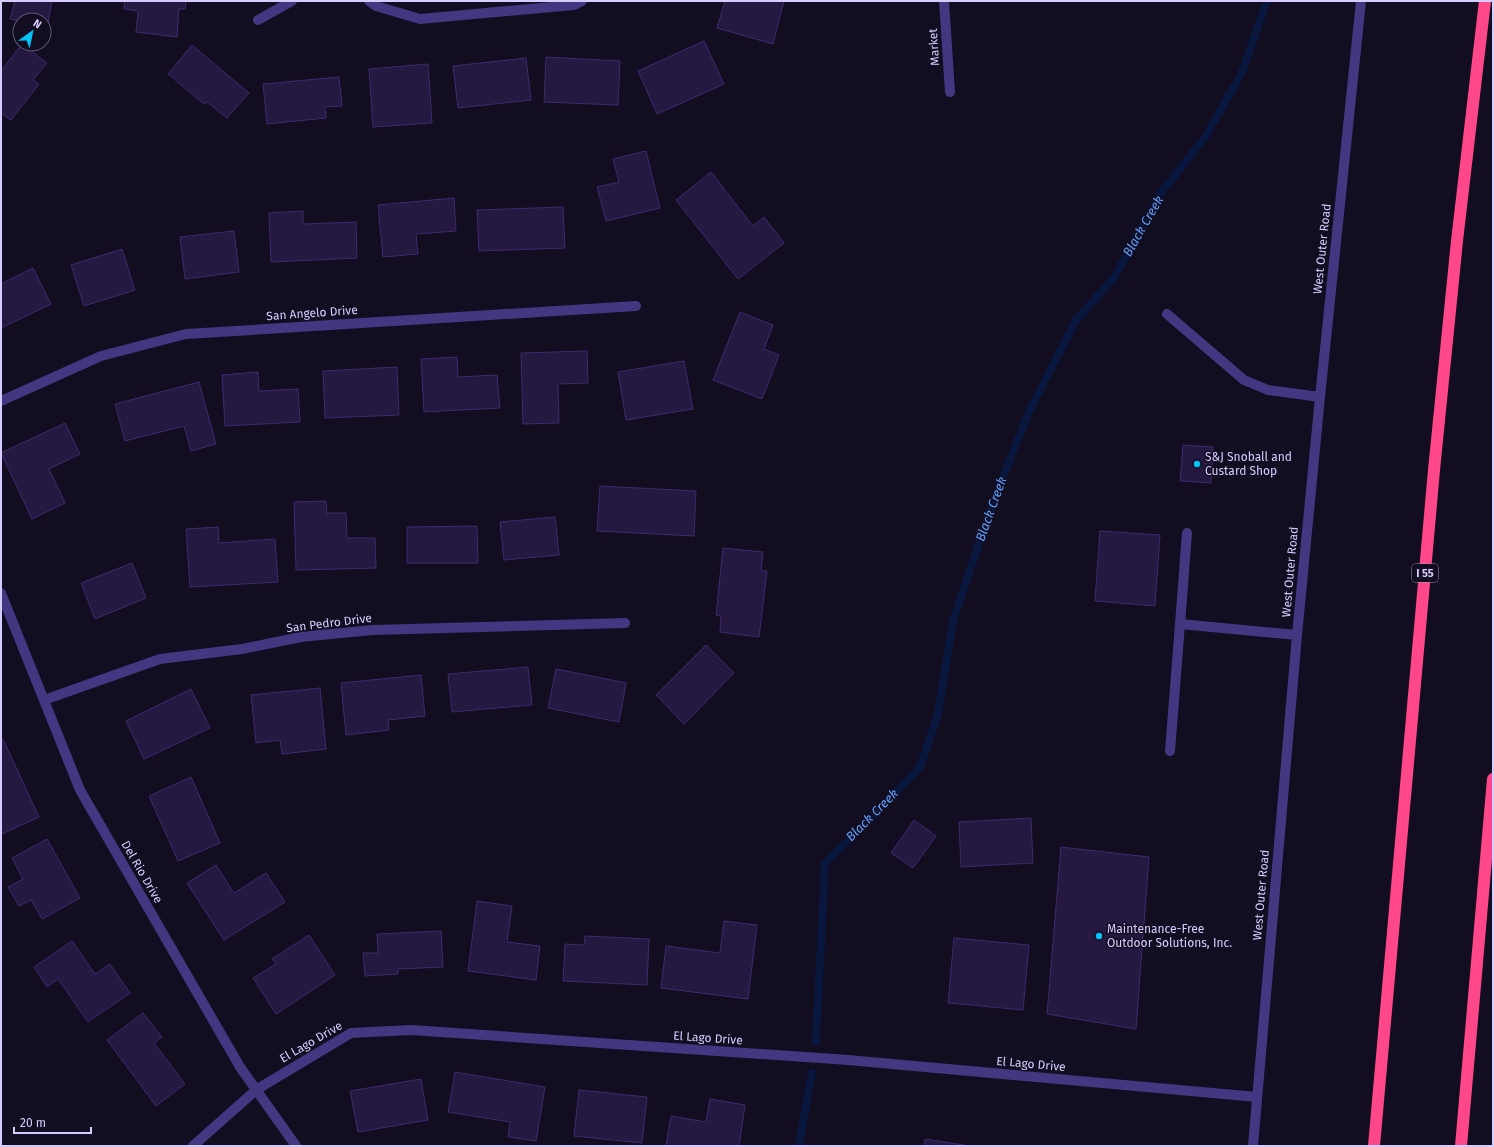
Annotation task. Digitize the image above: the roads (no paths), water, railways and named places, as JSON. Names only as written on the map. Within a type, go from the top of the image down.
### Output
[{"type":"highway","name":"I 55","points":[[1374,1146],[1434,470],[1457,241],[1485,1]]},
{"type":"highway","points":[[1461,1146],[1493,779]]},
{"type":"street","points":[[258,20],[292,1]]},
{"type":"street","points":[[369,1],[376,6],[420,19],[574,5],[582,1]]},
{"type":"street","name":"Market","points":[[944,1],[950,92]]},
{"type":"street","name":"West Outer Road","points":[[1253,1146],[1297,634],[1361,1]]},
{"type":"street","name":"San Angelo Drive","points":[[1,401],[101,356],[186,334],[636,306]]},
{"type":"street","points":[[1168,314],[1244,380],[1268,390],[1320,397]]},
{"type":"street","points":[[1170,750],[1187,533]]},
{"type":"street","name":"Del Rio Drive","points":[[1,593],[80,790],[240,1067],[296,1146]]},
{"type":"street","name":"San Pedro Drive","points":[[44,700],[160,660],[242,649],[301,638],[372,630],[625,623]]},
{"type":"street","points":[[1180,624],[1297,634]]},
{"type":"street","name":"El Lago Drive","points":[[193,1146],[256,1090],[351,1033],[411,1030],[848,1060],[1257,1097]]},
{"type":"waterway","name":"Black Creek","points":[[816,1042],[825,863],[920,767],[938,714],[953,621],[993,502],[1029,412],[1076,320],[1114,278],[1161,193],[1206,136],[1242,72],[1267,1]]},
{"type":"waterway","name":"Black Creek","points":[[799,1146],[812,1073]]},
{"type":"place","name":"S&J Snoball and Custard Shop","points":[[1197,464]]},
{"type":"place","name":"Maintenance-Free Outdoor Solutions, Inc.","points":[[1099,936]]}]
